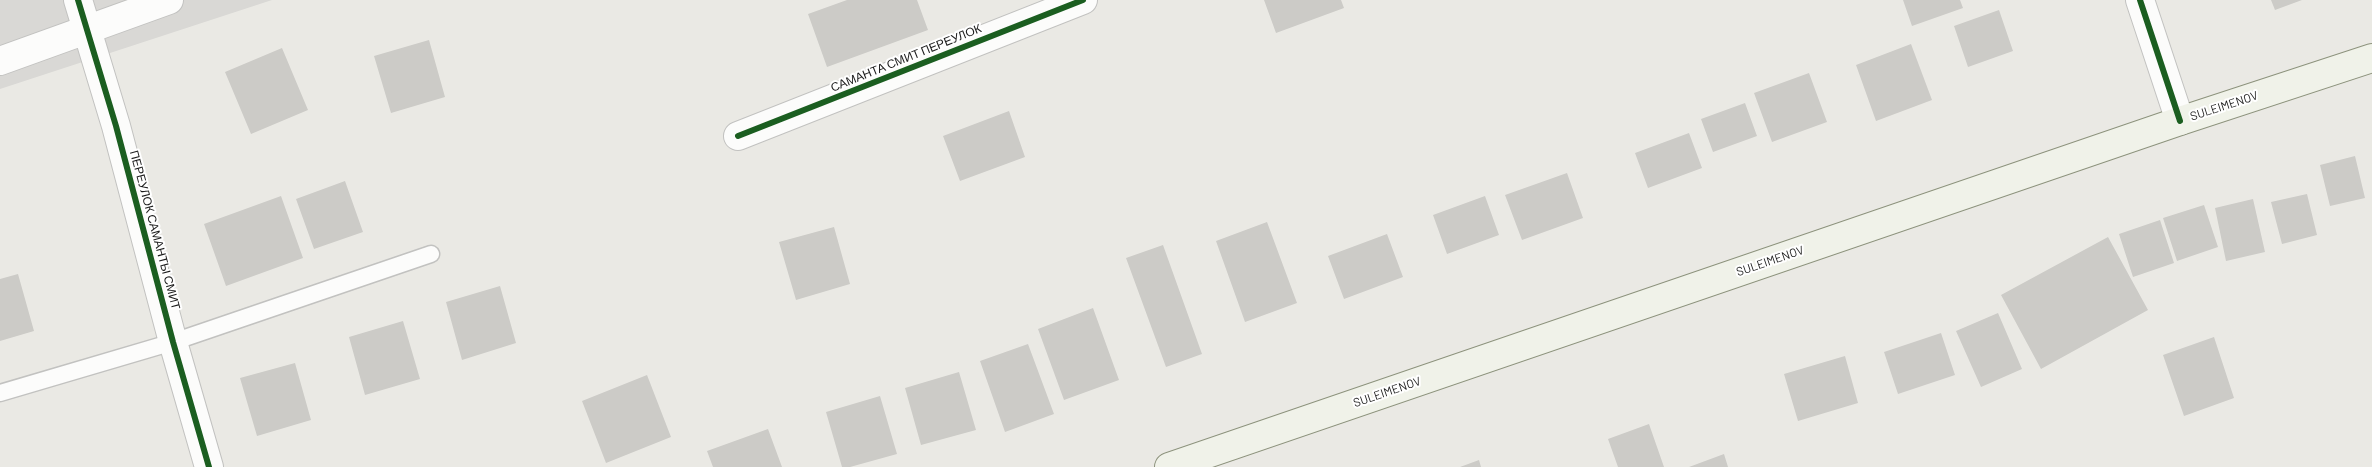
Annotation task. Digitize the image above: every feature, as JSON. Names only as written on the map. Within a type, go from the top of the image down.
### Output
[{"type":"main road","name":"SULEIMENOV","points":[[1169,467],[2180,121],[2372,58]]},
{"type":"street","name":"ПЕРЕУЛОК САМАНТЫ СМИТ","points":[[78,0],[116,126],[173,342],[209,467]]},
{"type":"street","points":[[0,61],[169,0]]},
{"type":"street","name":"САМАНТА СМИТ ПЕРЕУЛОК","points":[[738,136],[1083,0]]},
{"type":"street","points":[[2140,0],[2180,121]]},
{"type":"lane","points":[[0,393],[173,342],[431,254]]},
{"type":"shaded area","points":[[0,0],[272,0],[0,89]]},
{"type":"building","points":[[847,0],[917,0],[928,30],[827,67],[808,14]]},
{"type":"building","points":[[1264,0],[1341,0],[1344,8],[1276,33]]},
{"type":"building","points":[[1903,0],[1960,0],[1963,8],[1912,26]]},
{"type":"building","points":[[2271,0],[2302,0],[2275,10]]},
{"type":"building","points":[[1999,10],[2013,51],[1968,67],[1954,26]]},
{"type":"building","points":[[429,40],[445,97],[391,113],[374,56]]},
{"type":"building","points":[[1911,44],[1932,100],[1876,121],[1856,65]]},
{"type":"building","points":[[282,48],[308,110],[251,134],[225,72]]},
{"type":"building","points":[[1809,73],[1827,122],[1772,142],[1754,93]]},
{"type":"building","points":[[1745,103],[1757,136],[1713,152],[1701,119]]},
{"type":"building","points":[[1009,111],[1025,157],[960,181],[943,136]]},
{"type":"building","points":[[1689,133],[1702,168],[1648,188],[1635,153]]},
{"type":"building","points":[[2355,156],[2365,198],[2330,206],[2320,165]]},
{"type":"building","points":[[1567,173],[1583,218],[1522,240],[1505,195]]},
{"type":"building","points":[[345,181],[363,232],[314,249],[296,199]]},
{"type":"building","points":[[2307,194],[2317,235],[2282,244],[2271,202]]},
{"type":"building","points":[[281,196],[303,258],[226,286],[204,224]]},
{"type":"building","points":[[1485,196],[1499,235],[1447,254],[1433,215]]},
{"type":"building","points":[[2253,199],[2265,252],[2226,261],[2215,208]]},
{"type":"building","points":[[2204,205],[2218,247],[2177,261],[2163,218]]},
{"type":"building","points":[[2160,220],[2174,263],[2133,277],[2119,234]]},
{"type":"building","points":[[1267,222],[1297,303],[1245,322],[1216,241]]},
{"type":"building","points":[[834,227],[850,284],[796,300],[779,242]]},
{"type":"building","points":[[1387,234],[1403,277],[1344,299],[1328,256]]},
{"type":"building","points":[[2108,237],[2148,310],[2041,369],[2001,295]]},
{"type":"building","points":[[1163,245],[1202,354],[1166,367],[1126,258]]},
{"type":"building","points":[[18,274],[34,331],[0,341],[0,279]]},
{"type":"building","points":[[500,286],[516,343],[462,360],[446,302]]},
{"type":"building","points":[[1093,308],[1119,380],[1064,400],[1038,329]]},
{"type":"building","points":[[1998,313],[2022,369],[1981,387],[1956,331]]},
{"type":"building","points":[[403,321],[420,379],[365,395],[349,337]]},
{"type":"building","points":[[1941,333],[1955,375],[1898,394],[1884,352]]},
{"type":"building","points":[[2214,337],[2234,398],[2184,416],[2163,355]]},
{"type":"building","points":[[1028,344],[1054,414],[1005,432],[980,361]]},
{"type":"building","points":[[1845,356],[1858,403],[1798,421],[1784,374]]},
{"type":"building","points":[[295,363],[311,420],[257,436],[240,378]]},
{"type":"building","points":[[959,372],[976,430],[921,445],[905,388]]},
{"type":"building","points":[[647,375],[671,437],[606,463],[582,401]]},
{"type":"building","points":[[880,396],[897,454],[850,467],[842,467],[826,412]]},
{"type":"building","points":[[1649,424],[1664,467],[1618,467],[1608,439]]},
{"type":"building","points":[[768,429],[782,467],[713,467],[707,451]]},
{"type":"building","points":[[1724,454],[1728,467],[1689,467]]},
{"type":"building","points":[[1479,460],[1481,467],[1460,467]]},
{"type":"cycle path","points":[[78,0],[116,126],[173,342],[209,467]]},
{"type":"cycle path","points":[[738,136],[1083,0]]},
{"type":"cycle path","points":[[2140,0],[2180,121]]}]
